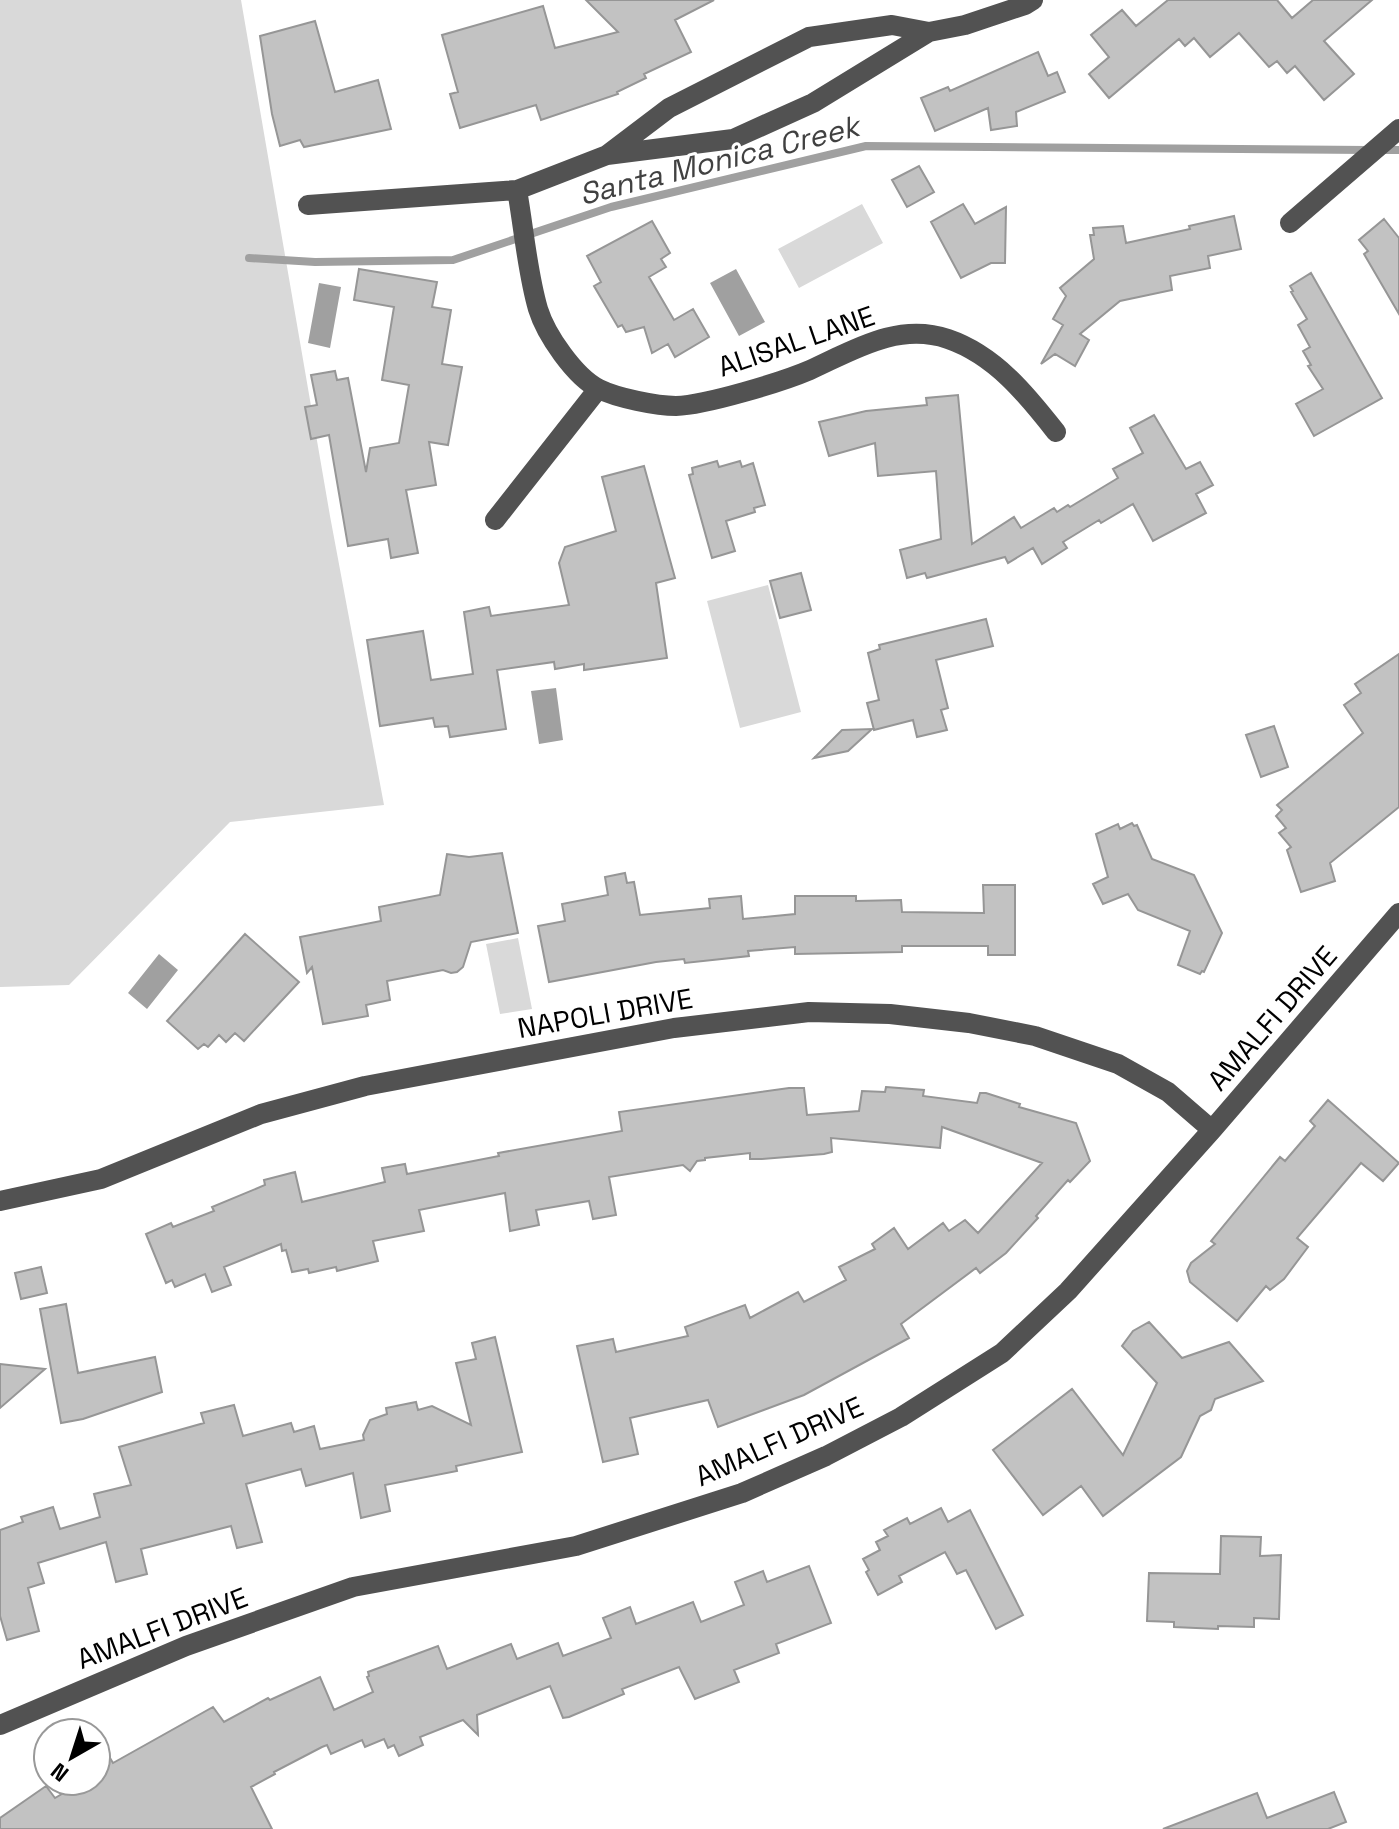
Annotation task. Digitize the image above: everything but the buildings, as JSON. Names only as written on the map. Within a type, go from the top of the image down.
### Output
[{"type":"street","points":[[308,205],[517,190],[607,155],[733,139],[813,103],[929,32],[965,25],[1033,0]]},
{"type":"street","points":[[607,155],[669,108],[809,37],[892,25],[929,32]]},
{"type":"street","points":[[1290,223],[1399,129]]},
{"type":"street","name":"ALISAL LANE","points":[[517,190],[538,310],[557,351],[598,389],[676,406],[728,395],[807,371],[871,340],[909,334],[946,338],[977,352],[1023,390],[1056,432]]},
{"type":"street","points":[[495,520],[598,389]]},
{"type":"street","name":"AMALFI DRIVE","points":[[0,1725],[186,1646],[353,1587],[576,1546],[742,1493],[826,1456],[901,1417],[1002,1353],[1068,1291],[1399,913]]},
{"type":"street","name":"NAPOLI DRIVE","points":[[0,1201],[101,1179],[261,1114],[365,1086],[674,1028],[809,1012],[890,1014],[969,1023],[1035,1036],[1118,1064],[1168,1092],[1212,1130]]},
{"type":"shaded area","points":[[0,0],[241,0],[330,516],[384,805],[230,822],[69,985],[0,987]]},
{"type":"shaded area","points":[[862,204],[883,243],[799,288],[778,249]]},
{"type":"shaded area","points":[[736,269],[765,322],[739,336],[710,283]]},
{"type":"shaded area","points":[[319,283],[341,287],[330,348],[308,343]]},
{"type":"shaded area","points":[[768,585],[801,712],[740,728],[707,601]]},
{"type":"shaded area","points":[[556,688],[563,740],[539,744],[531,691]]},
{"type":"shaded area","points":[[518,938],[532,1009],[500,1014],[486,944]]},
{"type":"shaded area","points":[[159,954],[178,970],[147,1009],[128,993]]},
{"type":"waterway","name":"Santa Monica Creek","points":[[249,258],[315,262],[453,260],[611,207],[866,146],[1368,150]]},
{"type":"waterway","name":"Santa Monica Creek","points":[[1381,150],[1399,150]]}]
